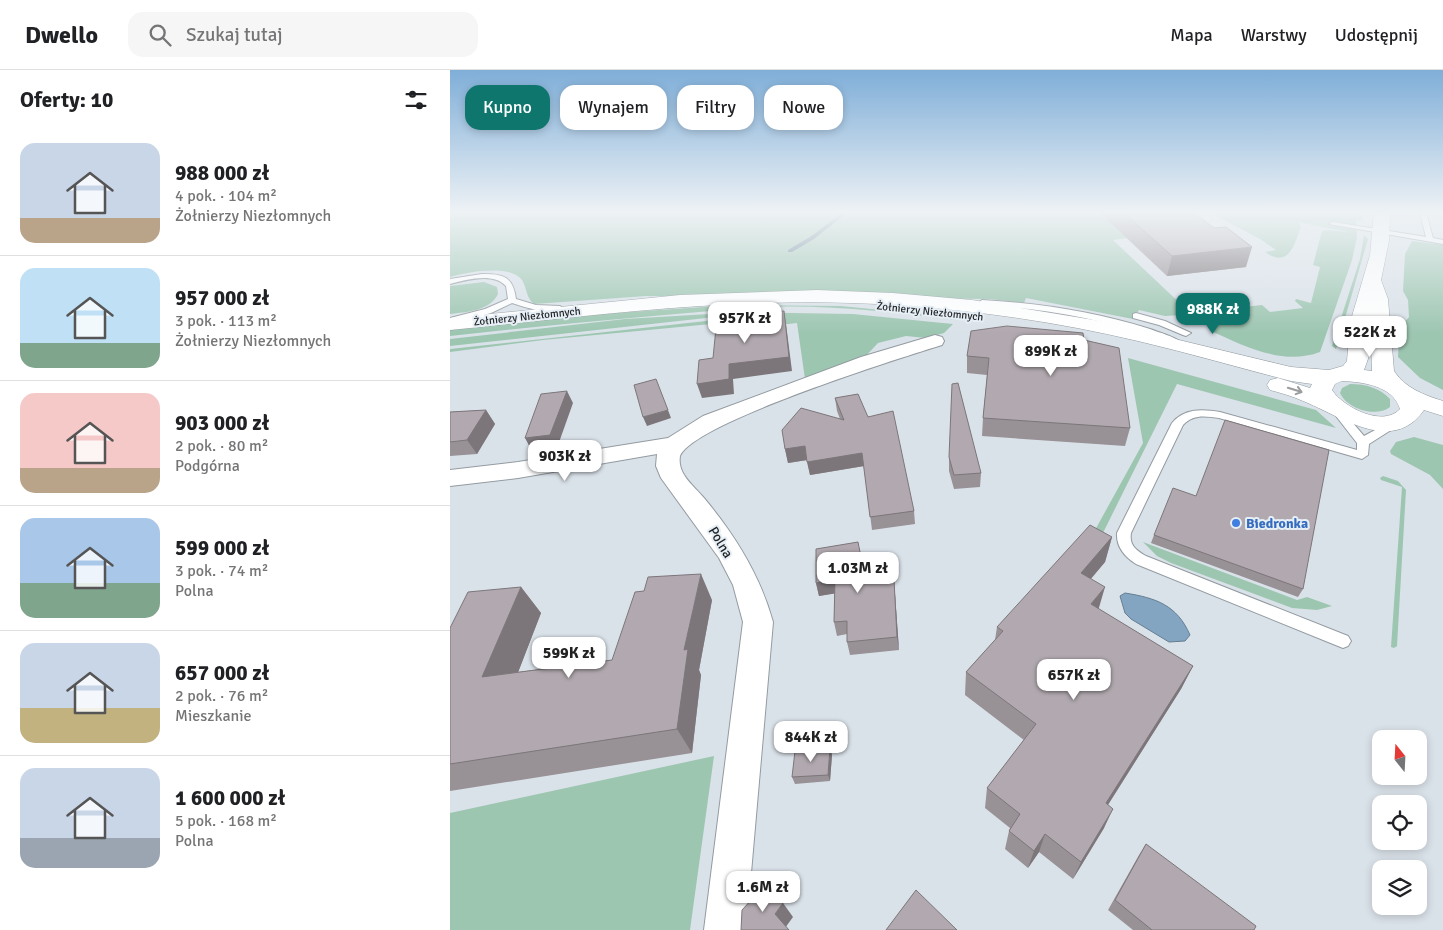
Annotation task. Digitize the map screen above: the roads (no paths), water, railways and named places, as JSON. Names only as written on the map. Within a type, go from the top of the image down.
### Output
[{"type":"street","points":[[1334,407],[1326,400],[1321,390],[1324,380],[1352,370],[1357,364],[1360,324],[1374,278],[1378,253]]},
{"type":"street","points":[[1374,278],[1380,299],[1383,371],[1396,389],[1409,400],[1412,410],[1406,419],[1398,422]]},
{"type":"street","name":"Żołnierzy Niezłomnych","points":[[450,322],[680,301],[851,296],[949,303],[1183,339],[1291,374],[1311,377],[1365,376],[1396,389]]},
{"type":"street","name":"Żołnierzy Niezłomnych","points":[[783,298],[959,314],[1118,340],[1168,351],[1298,390],[1363,420],[1376,423],[1398,422]]},
{"type":"street","points":[[450,478],[518,470],[674,444],[690,432],[711,421],[868,361],[935,341]]},
{"type":"street","points":[[1396,389],[1418,401],[1443,409]]},
{"type":"street","points":[[1398,422],[1419,422],[1443,427]]},
{"type":"street","name":"Polna","points":[[674,444],[667,457],[667,468],[675,481],[705,515],[721,539],[754,602],[758,622],[725,930]]},
{"type":"lane","points":[[450,282],[482,277],[503,279],[510,285],[512,300]]},
{"type":"lane","points":[[450,322],[488,311],[512,300],[534,308],[577,310]]},
{"type":"lane","points":[[1136,316],[1162,323],[1183,339]]},
{"type":"lane","points":[[1334,407],[1363,442],[1362,455],[1220,415],[1207,413],[1184,416],[1178,423],[1124,533],[1122,541],[1131,554],[1142,560],[1343,642]]},
{"type":"lane","points":[[1363,442],[1398,422]]},
{"type":"water","points":[[1125,593],[1146,597],[1172,610],[1179,616],[1190,635],[1185,641],[1169,642],[1131,619],[1125,613],[1120,596]]},
{"type":"place","name":"Biedronka","points":[[1236,523]]}]
